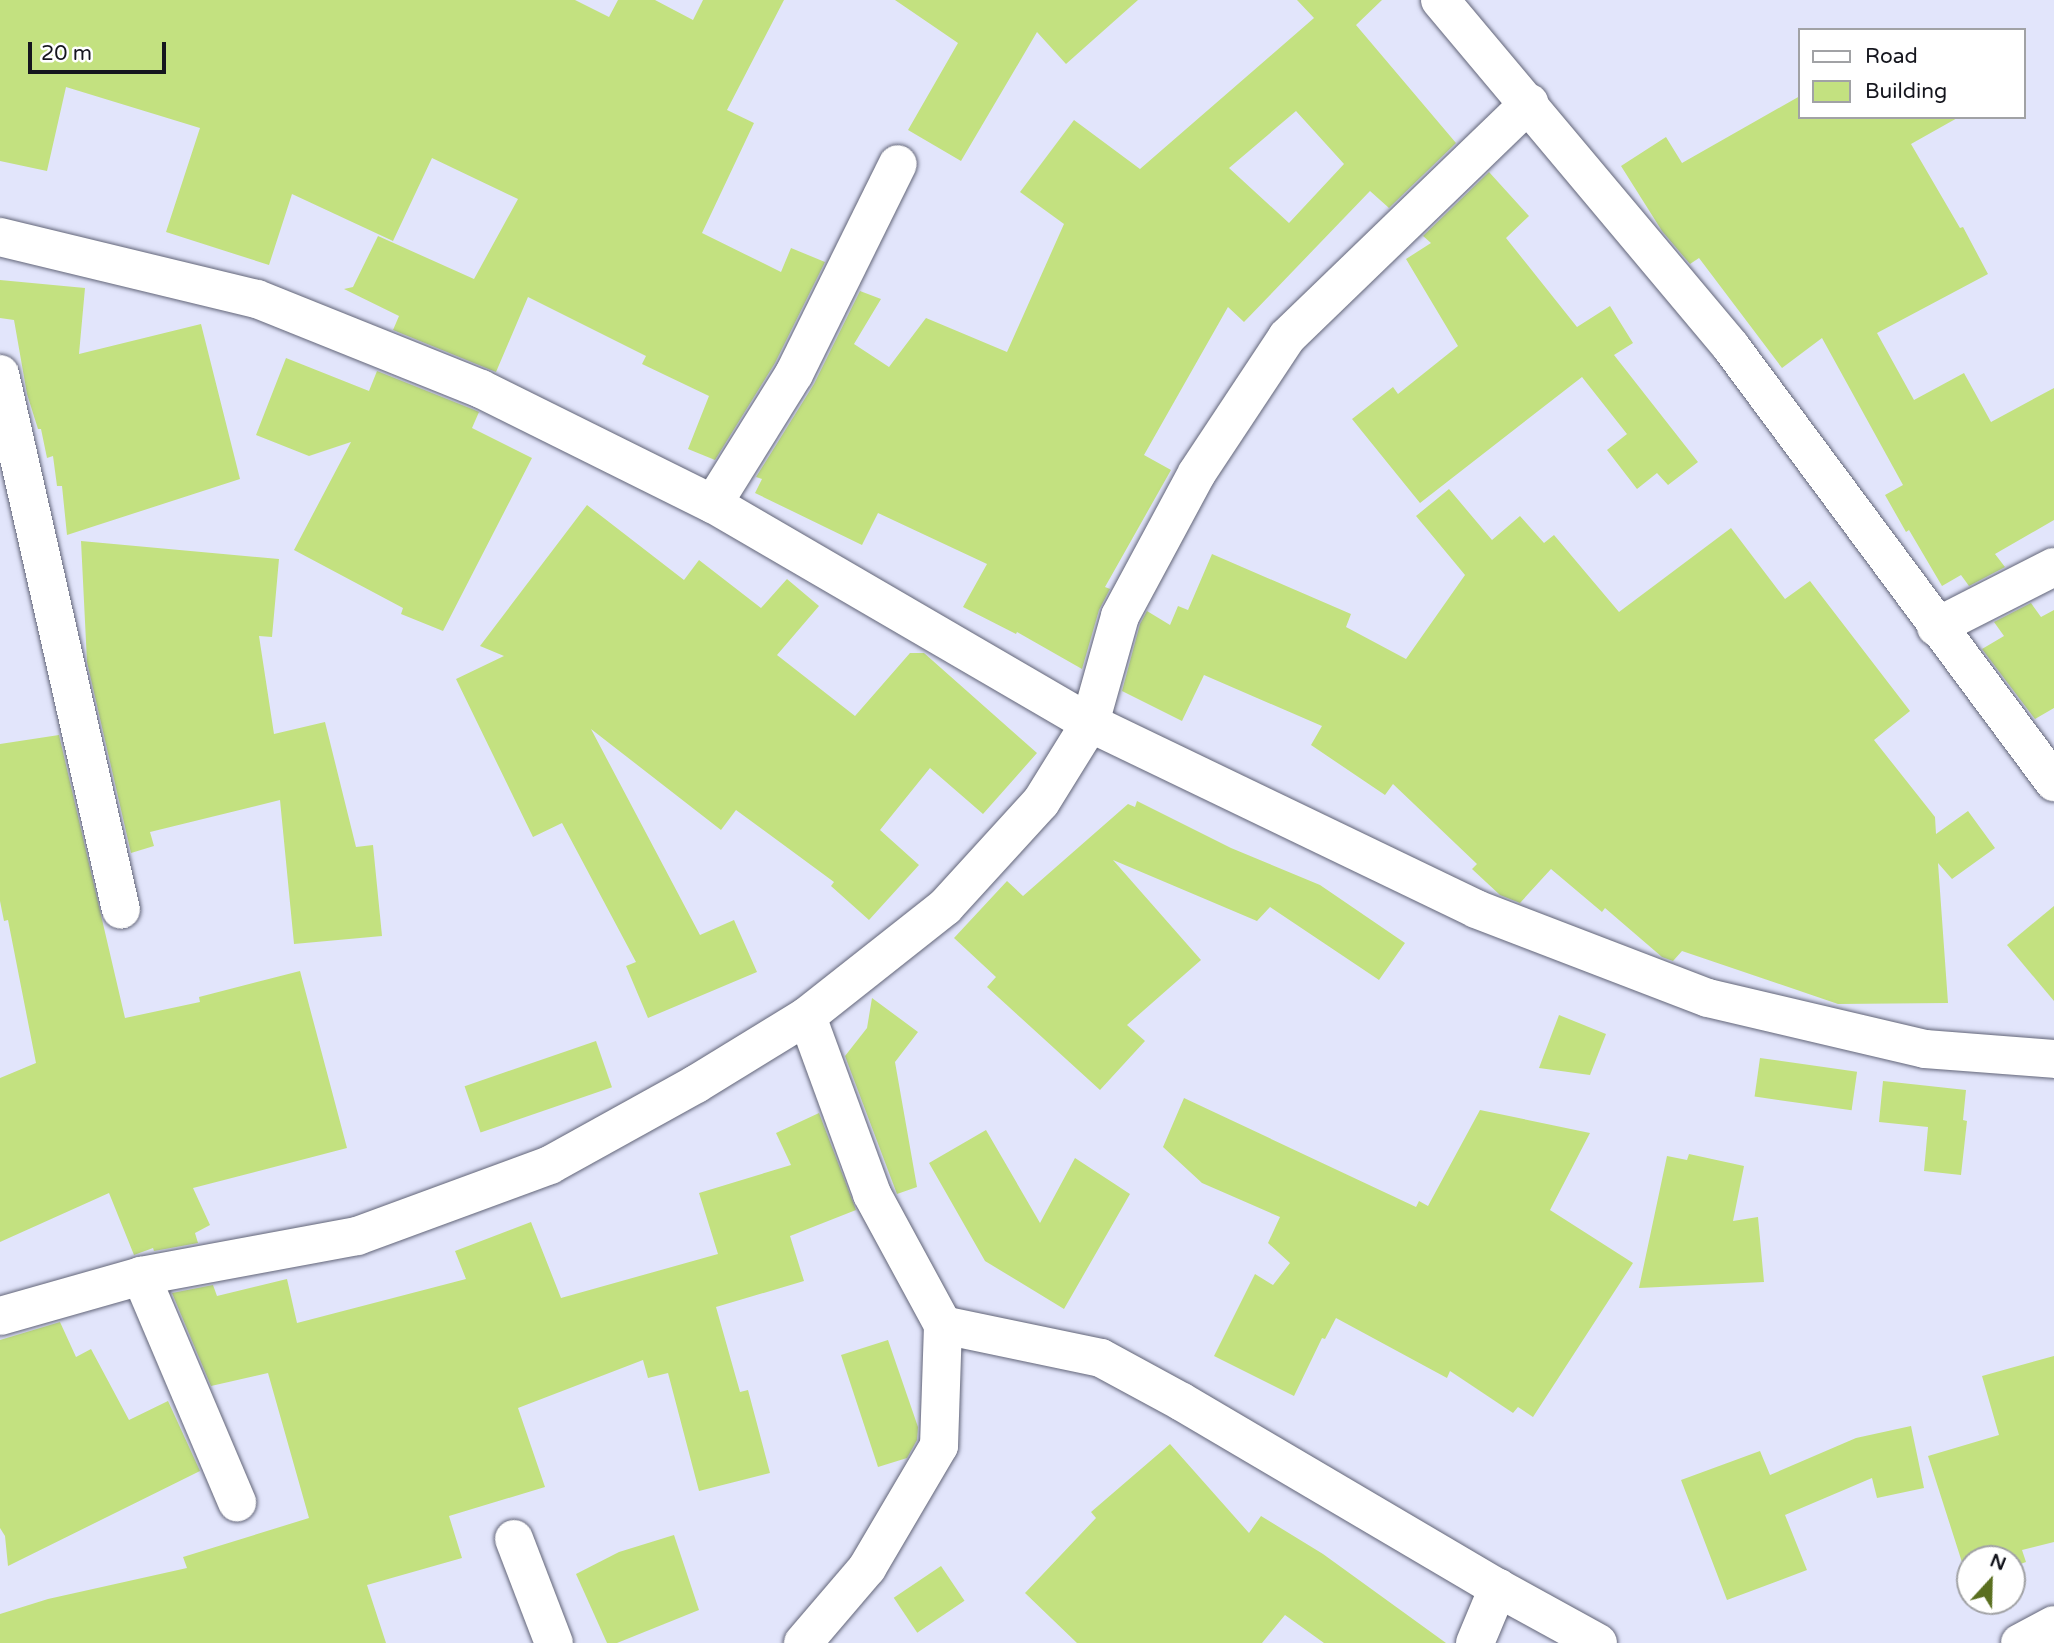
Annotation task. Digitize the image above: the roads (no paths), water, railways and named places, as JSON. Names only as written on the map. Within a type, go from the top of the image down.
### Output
[{"type":"street","points":[[1440,0],[1731,347],[1936,627],[2054,782]]},
{"type":"street","points":[[0,1316],[141,1276],[357,1236],[550,1165],[696,1084],[807,1016],[945,907],[1041,802],[1090,723],[1119,615],[1197,473],[1287,337],[1529,103]]},
{"type":"street","points":[[713,504],[794,374],[898,164]]},
{"type":"street","points":[[0,237],[257,299],[481,389],[713,504],[1090,723],[1476,909],[1708,998],[1925,1049],[2054,1059]]},
{"type":"street","points":[[0,374],[121,910]]},
{"type":"street","points":[[1936,627],[2054,567]]},
{"type":"street","points":[[803,1643],[867,1568],[939,1446],[943,1325],[872,1194],[807,1016]]},
{"type":"street","points":[[141,1276],[237,1502]]},
{"type":"street","points":[[943,1325],[1101,1358],[1182,1402],[1498,1588],[1598,1643]]},
{"type":"street","points":[[514,1539],[554,1643]]},
{"type":"street","points":[[1475,1643],[1498,1588]]},
{"type":"street","points":[[2020,1643],[2054,1625]]}]
